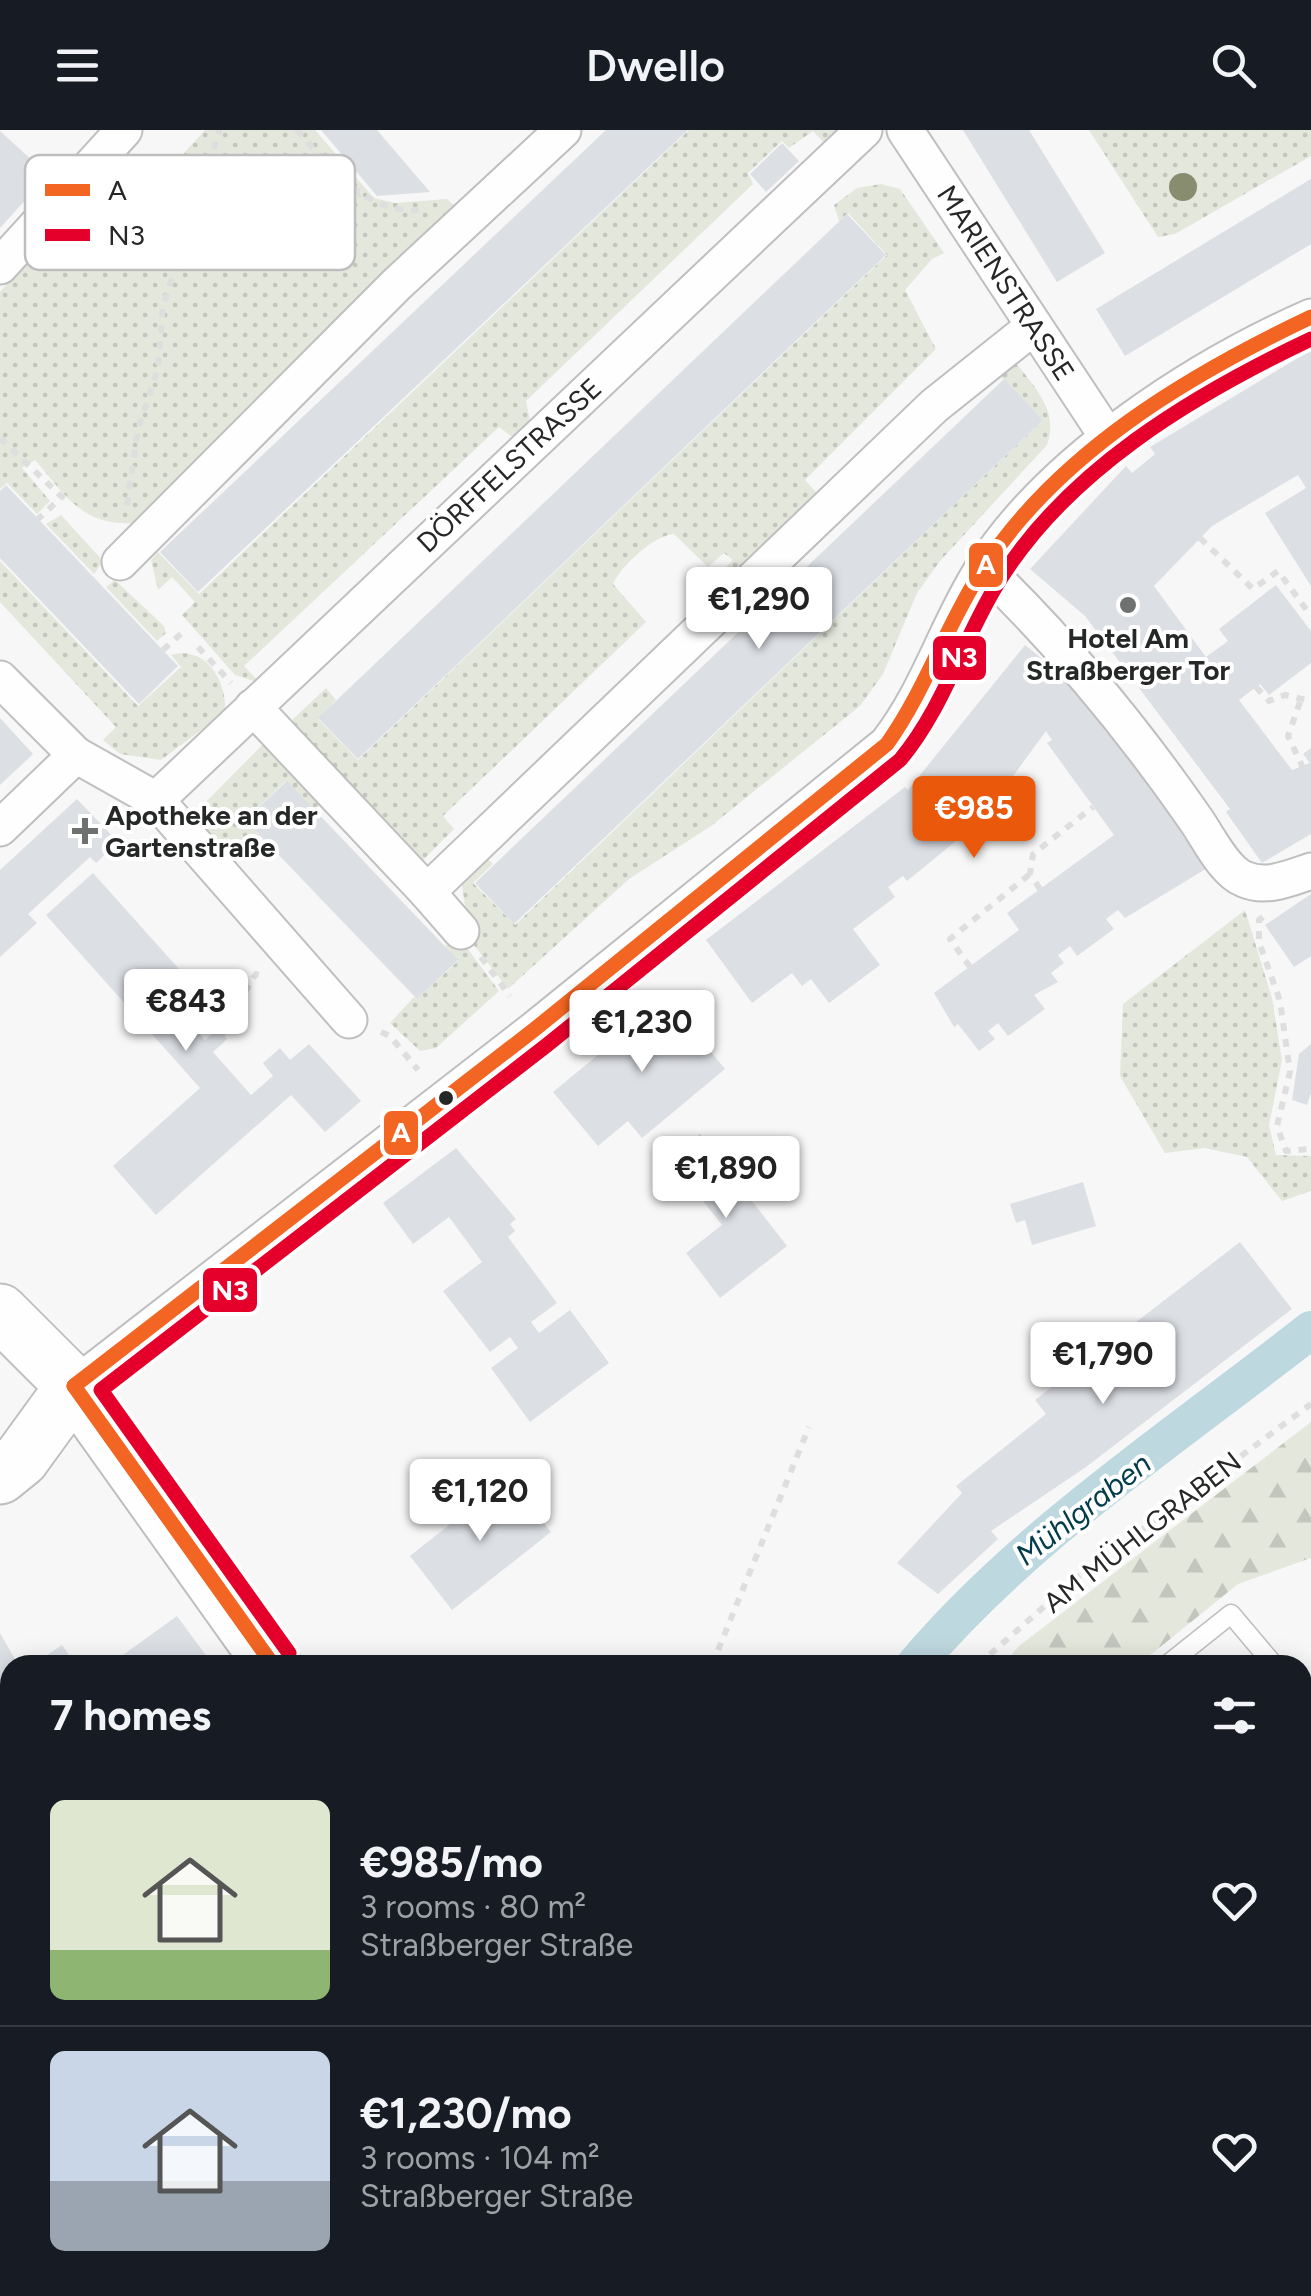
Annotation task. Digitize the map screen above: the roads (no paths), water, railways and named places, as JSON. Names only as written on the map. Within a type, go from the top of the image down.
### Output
[{"type":"main road","points":[[0,1312],[74,1386],[266,1655]]},
{"type":"main road","points":[[0,1426],[74,1386]]},
{"type":"main road","points":[[0,1476],[21,1459],[74,1386]]},
{"type":"street","points":[[101,155],[124,130]]},
{"type":"street","points":[[120,562],[474,212],[563,130]]},
{"type":"street","name":"DÖRFFELSTRASSE","points":[[156,800],[864,130]]},
{"type":"street","name":"MARIENSTRASSE","points":[[905,130],[1107,436]]},
{"type":"street","points":[[0,266],[25,239]]},
{"type":"street","points":[[74,1386],[536,1029],[887,744],[912,711],[984,567],[1071,468],[1107,436],[1257,343],[1311,317]]},
{"type":"street","points":[[428,892],[934,406],[1034,327]]},
{"type":"street","points":[[984,567],[1021,602],[1133,732],[1242,879],[1274,883],[1311,871]]},
{"type":"street","points":[[0,679],[76,755],[156,800],[349,1020]]},
{"type":"street","points":[[254,707],[461,932]]},
{"type":"street","points":[[0,828],[76,755]]},
{"type":"lane","points":[[1180,1655],[1231,1614],[1266,1655]]},
{"type":"waterway","name":"Mühlgraben","points":[[924,1655],[958,1617],[1053,1529],[1311,1330]]},
{"type":"place","name":"Hotel Am Straßberger Tor","points":[[1128,605]]},
{"type":"place","name":"Apotheke an der Gartenstraße","points":[[85,831]]}]
